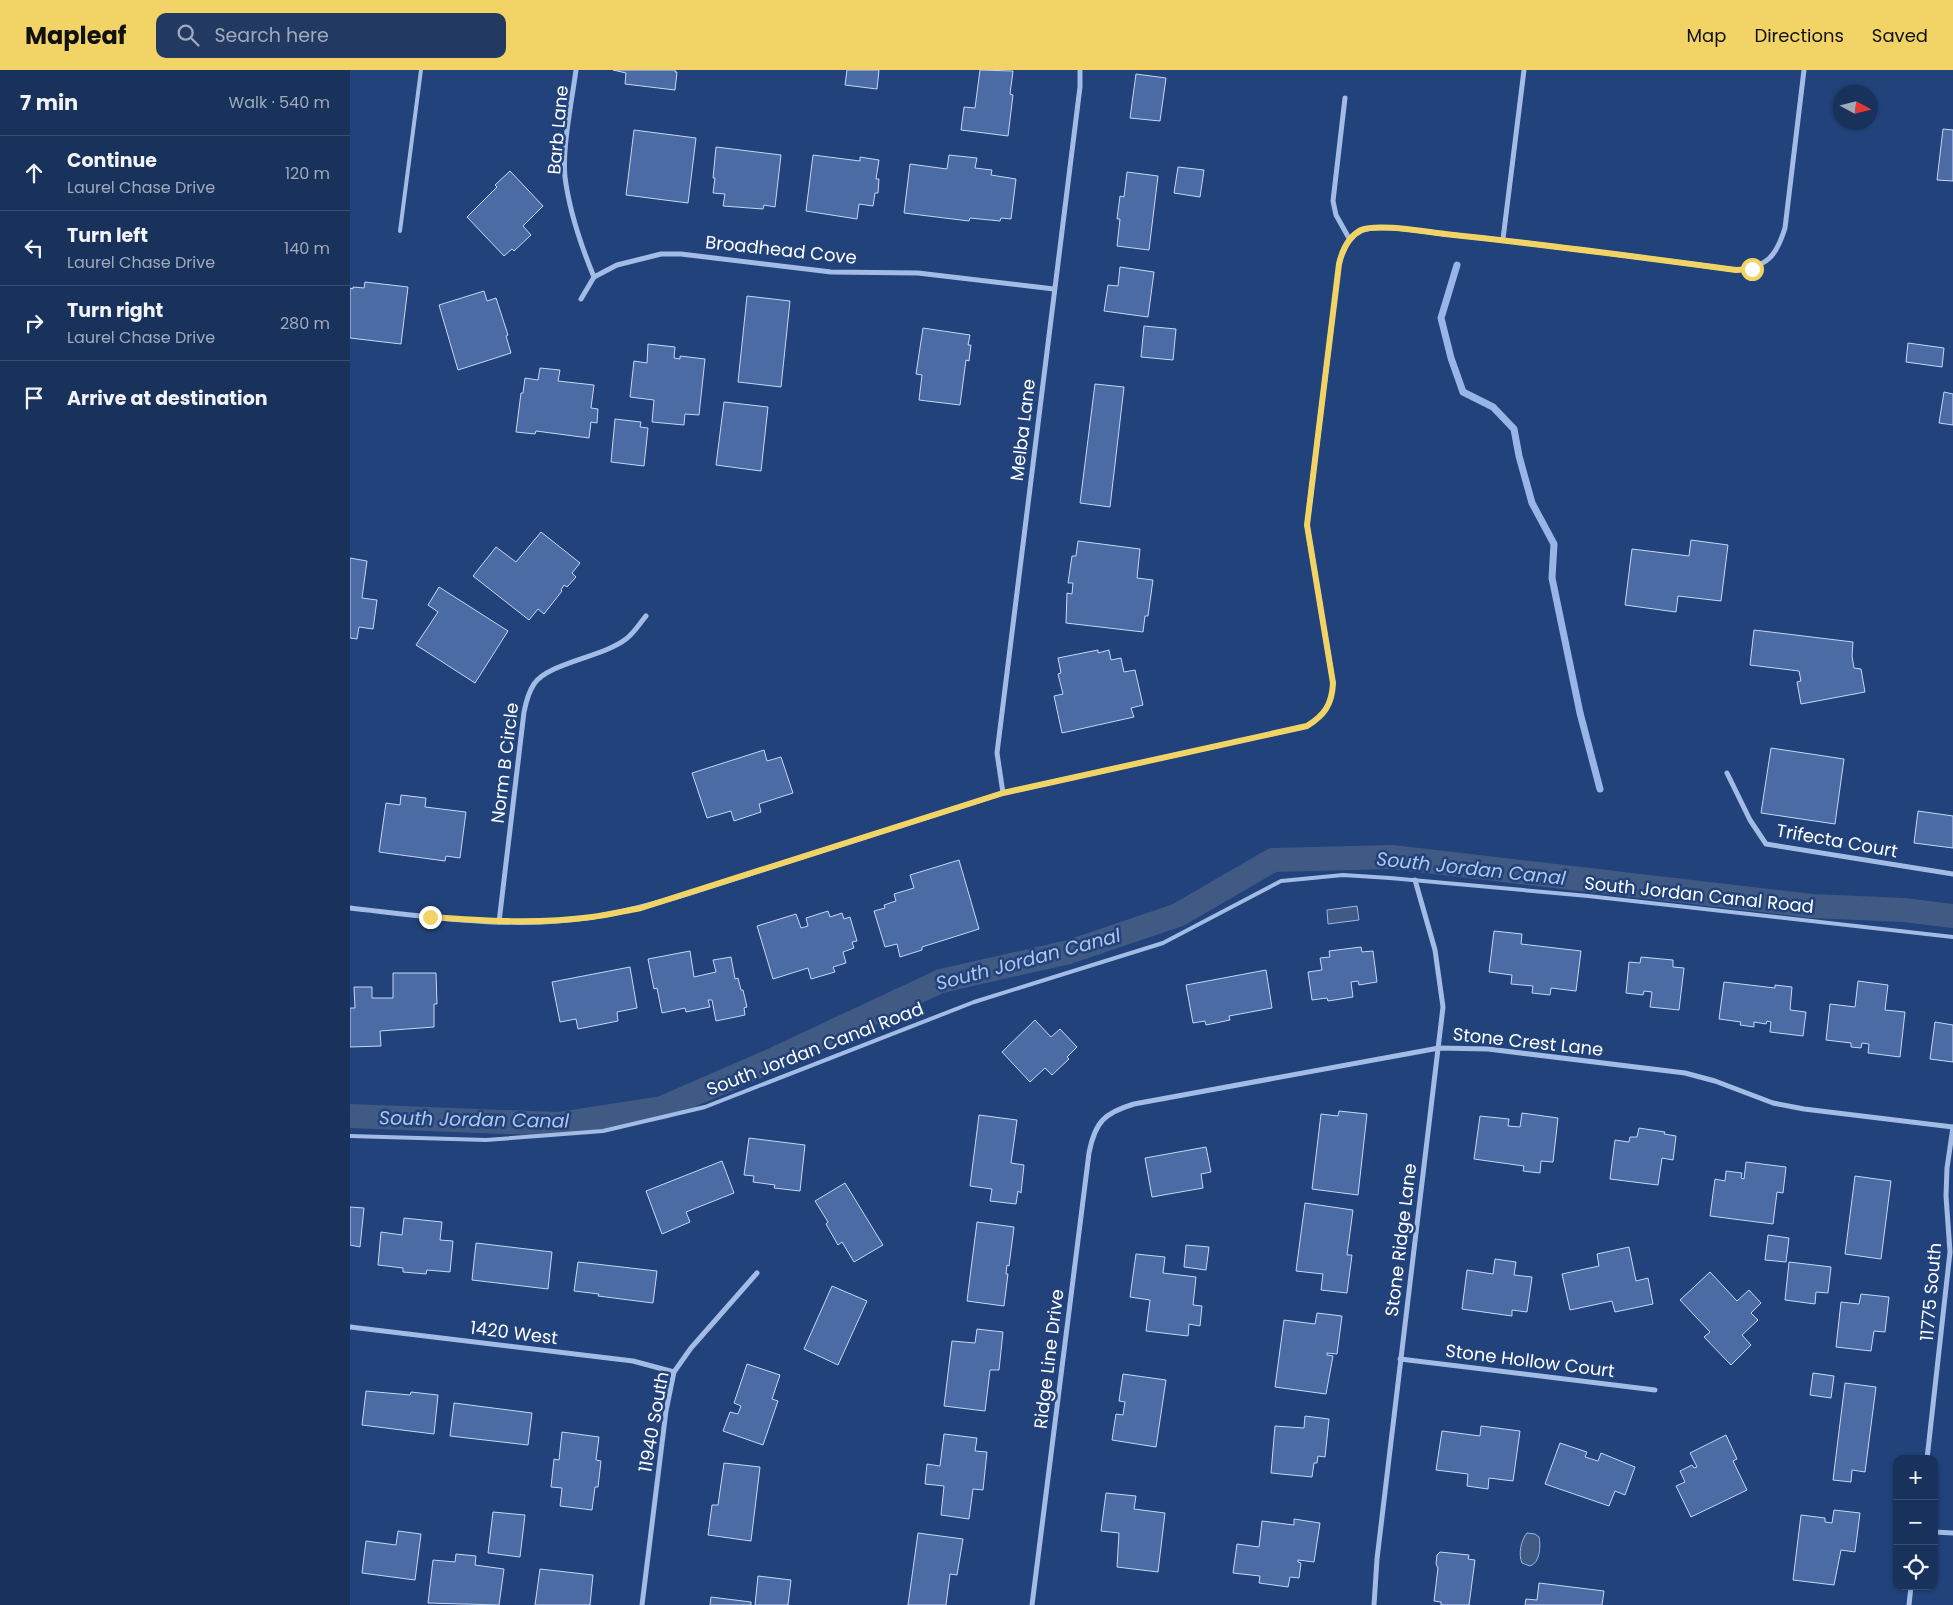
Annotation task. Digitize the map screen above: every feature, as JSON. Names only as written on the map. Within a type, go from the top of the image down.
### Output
[{"type":"street","name":"Barb Lane","points":[[576,70],[565,177],[581,246],[594,277]]},
{"type":"street","name":"Melba Lane","points":[[1003,793],[997,753],[1080,87],[1080,70]]},
{"type":"street","points":[[1503,239],[1524,70]]},
{"type":"street","points":[[350,908],[499,922],[592,917],[641,908],[1003,793],[1307,726],[1319,719],[1328,708],[1333,696],[1333,683],[1307,525],[1342,250],[1362,230],[1376,228],[1503,239],[1736,270],[1752,269],[1767,262],[1779,246],[1785,228],[1804,70]]},
{"type":"street","points":[[1345,98],[1333,201],[1336,215],[1350,240]]},
{"type":"street","name":"Broadhead Cove","points":[[580,299],[594,277],[617,265],[661,254],[681,254],[831,272],[918,273],[1054,289]]},
{"type":"street","name":"Norm B Circle","points":[[499,922],[524,712],[528,694],[535,682],[547,673],[601,653],[627,639],[646,616]]},
{"type":"street","name":"Trifecta Court","points":[[1727,773],[1750,820],[1766,844],[1953,874]]},
{"type":"street","name":"Stone Ridge Lane","points":[[1374,1605],[1377,1559],[1400,1359],[1443,1007],[1435,950],[1415,880]]},
{"type":"street","name":"Stone Crest Lane","points":[[1102,1120],[1117,1109],[1134,1104],[1439,1048],[1488,1049],[1685,1073],[1715,1081],[1773,1103],[1804,1109],[1953,1127]]},
{"type":"street","name":"Ridge Line Drive","points":[[1032,1605],[1089,1153],[1092,1135],[1102,1120]]},
{"type":"street","name":"11775 South","points":[[1927,1455],[1950,1252],[1946,1196],[1947,1168],[1953,1127]]},
{"type":"street","name":"11940 South","points":[[642,1605],[666,1412],[674,1372],[691,1348],[757,1273]]},
{"type":"street","name":"1420 West","points":[[350,1327],[632,1361],[674,1372]]},
{"type":"street","name":"Stone Hollow Court","points":[[1400,1359],[1656,1390]]},
{"type":"street","points":[[1938,1532],[1953,1533]]},
{"type":"street","points":[[1909,1605],[1911,1590]]},
{"type":"lane","points":[[400,231],[421,70]]},
{"type":"lane","name":"South Jordan Canal Road","points":[[350,1136],[486,1140],[603,1131],[705,1107],[974,1002],[1164,943],[1281,881],[1343,875],[1415,880],[1588,896],[1953,937]]},
{"type":"water","points":[[1357,906],[1359,920],[1328,924],[1327,910]]},
{"type":"water","points":[[1527,1533],[1535,1534],[1539,1537],[1540,1541],[1538,1558],[1530,1566],[1522,1563],[1520,1556],[1522,1543]]},
{"type":"building","points":[[613,70],[675,70],[677,72],[675,90],[625,84],[626,73]]},
{"type":"building","points":[[847,70],[879,70],[877,89],[845,85]]},
{"type":"building","points":[[980,70],[1013,71],[1010,94],[1013,95],[1008,136],[961,130],[964,107],[975,108]]},
{"type":"building","points":[[1136,74],[1166,78],[1160,121],[1130,118]]},
{"type":"building","points":[[1943,129],[1953,130],[1953,181],[1937,180]]},
{"type":"building","points":[[634,130],[696,138],[688,203],[626,195]]},
{"type":"building","points":[[716,147],[781,155],[775,207],[764,205],[763,209],[723,206],[725,194],[713,193]]},
{"type":"building","points":[[813,155],[860,161],[860,157],[879,160],[876,179],[879,179],[878,193],[875,193],[873,206],[859,204],[857,219],[806,211]]},
{"type":"building","points":[[949,155],[977,158],[975,168],[992,170],[991,175],[1016,179],[1011,219],[1001,218],[1000,221],[970,218],[969,221],[904,213],[910,164],[947,169]]},
{"type":"building","points":[[1178,167],[1204,170],[1200,197],[1174,193]]},
{"type":"building","points":[[510,171],[543,206],[523,226],[531,235],[514,251],[512,249],[504,256],[467,217]]},
{"type":"building","points":[[1127,172],[1158,176],[1149,250],[1117,246],[1120,219],[1117,219],[1120,196],[1124,197]]},
{"type":"building","points":[[1120,267],[1154,272],[1148,317],[1104,311],[1108,285],[1118,286]]},
{"type":"building","points":[[365,282],[408,287],[401,344],[350,338],[350,288],[364,288]]},
{"type":"building","points":[[484,291],[487,301],[496,298],[508,335],[506,336],[511,353],[458,370],[439,305]]},
{"type":"building","points":[[747,296],[790,301],[781,387],[738,382]]},
{"type":"building","points":[[1144,326],[1176,329],[1173,360],[1141,357]]},
{"type":"building","points":[[923,328],[970,335],[968,345],[971,345],[969,361],[966,360],[960,405],[919,400],[922,375],[916,374]]},
{"type":"building","points":[[1908,343],[1944,348],[1942,367],[1906,362]]},
{"type":"building","points":[[648,344],[675,347],[674,358],[680,359],[680,356],[705,359],[699,415],[685,414],[684,425],[652,422],[654,400],[630,397],[634,361],[647,363]]},
{"type":"building","points":[[540,368],[560,370],[558,381],[594,385],[591,408],[598,409],[597,423],[591,422],[589,438],[536,431],[535,434],[516,432],[525,378],[538,380]]},
{"type":"building","points":[[1095,384],[1124,387],[1110,507],[1080,503]]},
{"type":"building","points":[[1944,392],[1953,394],[1953,425],[1939,423]]},
{"type":"building","points":[[724,402],[768,407],[761,471],[716,465]]},
{"type":"building","points":[[615,419],[641,422],[640,427],[648,428],[644,466],[611,462]]},
{"type":"building","points":[[541,532],[580,563],[572,573],[576,577],[567,587],[564,585],[562,591],[544,614],[538,609],[529,620],[473,576],[496,547],[516,562]]},
{"type":"building","points":[[1691,540],[1728,545],[1721,601],[1678,596],[1676,612],[1625,605],[1632,549],[1689,556]]},
{"type":"building","points":[[1078,541],[1140,549],[1137,578],[1153,580],[1148,616],[1145,616],[1143,632],[1066,623],[1067,593],[1072,594],[1073,583],[1068,583],[1072,556],[1076,556]]},
{"type":"building","points":[[350,558],[367,561],[362,598],[377,600],[373,629],[359,627],[357,639],[350,638]]},
{"type":"building","points":[[439,587],[508,631],[475,683],[416,645],[438,612],[428,605]]},
{"type":"building","points":[[1754,630],[1853,642],[1852,656],[1854,668],[1861,669],[1865,692],[1801,704],[1797,682],[1801,681],[1799,671],[1750,665]]},
{"type":"building","points":[[1098,650],[1098,653],[1109,650],[1111,660],[1121,658],[1124,672],[1135,670],[1143,705],[1131,708],[1134,717],[1062,733],[1054,696],[1063,694],[1058,674],[1061,673],[1058,658]]},
{"type":"building","points":[[1771,748],[1844,759],[1835,824],[1761,813]]},
{"type":"building","points":[[764,750],[767,761],[781,757],[793,793],[759,804],[761,812],[734,821],[731,811],[707,818],[692,773]]},
{"type":"building","points":[[401,795],[426,798],[425,807],[466,812],[460,858],[446,856],[445,861],[379,852],[386,803],[400,805]]},
{"type":"building","points":[[1918,811],[1953,816],[1953,848],[1914,843]]},
{"type":"building","points":[[959,860],[979,929],[922,947],[922,950],[900,957],[897,944],[885,947],[874,911],[885,908],[884,905],[896,901],[894,894],[914,888],[910,875]]},
{"type":"building","points":[[828,911],[830,917],[842,913],[844,919],[850,917],[857,941],[852,942],[854,948],[843,952],[846,963],[833,967],[835,972],[811,979],[808,968],[773,979],[757,926],[796,914],[801,928],[808,926],[806,918]]},
{"type":"building","points":[[1494,931],[1522,934],[1521,944],[1581,951],[1576,991],[1551,988],[1550,995],[1532,993],[1533,986],[1511,984],[1512,975],[1489,972]]},
{"type":"building","points":[[1361,947],[1362,952],[1373,951],[1377,982],[1359,985],[1358,981],[1351,982],[1353,997],[1328,1001],[1327,998],[1312,1000],[1308,972],[1322,970],[1320,958],[1330,957],[1329,951]]},
{"type":"building","points":[[690,951],[694,977],[716,972],[713,960],[731,957],[735,979],[738,978],[741,990],[743,990],[747,1007],[744,1008],[745,1015],[716,1021],[712,1000],[708,1000],[710,1007],[686,1012],[685,1008],[662,1013],[657,988],[654,989],[648,959]]},
{"type":"building","points":[[1641,957],[1673,960],[1673,967],[1684,968],[1679,1010],[1650,1007],[1652,992],[1644,991],[1643,995],[1626,993],[1629,962],[1640,963]]},
{"type":"building","points":[[630,967],[637,1008],[617,1012],[618,1021],[578,1029],[576,1019],[560,1022],[552,982]]},
{"type":"building","points":[[1266,970],[1272,1008],[1229,1016],[1230,1020],[1206,1025],[1205,1021],[1193,1023],[1186,985]]},
{"type":"building","points":[[393,973],[436,973],[437,1004],[434,1004],[434,1027],[380,1031],[381,1046],[350,1047],[350,1008],[355,1008],[354,987],[372,987],[372,998],[393,998]]},
{"type":"building","points":[[1858,981],[1888,985],[1885,1010],[1905,1012],[1900,1057],[1868,1053],[1869,1044],[1862,1043],[1861,1048],[1851,1047],[1851,1043],[1826,1040],[1830,1004],[1855,1007]]},
{"type":"building","points":[[1724,982],[1775,988],[1775,985],[1792,987],[1790,1010],[1806,1012],[1803,1036],[1770,1032],[1771,1022],[1767,1021],[1766,1024],[1754,1022],[1754,1027],[1740,1025],[1741,1022],[1719,1019]]},
{"type":"building","points":[[1035,1020],[1051,1037],[1060,1029],[1077,1047],[1067,1057],[1069,1059],[1052,1075],[1045,1068],[1030,1082],[1002,1052]]},
{"type":"building","points":[[1935,1022],[1953,1025],[1953,1062],[1930,1059]]},
{"type":"building","points":[[1339,1111],[1367,1114],[1358,1195],[1312,1189],[1321,1114],[1338,1116]]},
{"type":"building","points":[[1522,1113],[1558,1118],[1553,1162],[1541,1161],[1540,1173],[1523,1171],[1524,1166],[1474,1159],[1480,1116],[1509,1119],[1508,1126],[1520,1127]]},
{"type":"building","points":[[979,1115],[1017,1120],[1011,1163],[1024,1165],[1021,1193],[1018,1191],[1016,1204],[990,1201],[992,1189],[970,1186]]},
{"type":"building","points":[[1639,1128],[1665,1132],[1664,1134],[1676,1136],[1673,1160],[1662,1158],[1658,1185],[1610,1179],[1615,1140],[1629,1142],[1630,1137],[1637,1137]]},
{"type":"building","points":[[749,1138],[805,1145],[800,1191],[774,1188],[775,1185],[753,1182],[754,1176],[744,1175]]},
{"type":"building","points":[[1206,1147],[1211,1172],[1201,1174],[1203,1188],[1152,1197],[1145,1158]]},
{"type":"building","points":[[722,1161],[734,1193],[686,1212],[690,1222],[662,1234],[646,1191]]},
{"type":"building","points":[[1746,1162],[1786,1167],[1783,1193],[1777,1192],[1773,1224],[1710,1216],[1715,1179],[1725,1181],[1726,1171],[1742,1173],[1741,1178],[1744,1179]]},
{"type":"building","points":[[1855,1176],[1891,1181],[1881,1259],[1845,1254]]},
{"type":"building","points":[[845,1183],[883,1245],[854,1262],[842,1242],[838,1245],[826,1224],[828,1222],[815,1201]]},
{"type":"building","points":[[1305,1203],[1353,1210],[1347,1255],[1352,1255],[1347,1293],[1321,1290],[1323,1274],[1296,1271]]},
{"type":"building","points":[[350,1207],[364,1208],[360,1247],[350,1245]]},
{"type":"building","points":[[404,1218],[442,1222],[440,1240],[453,1241],[450,1272],[427,1270],[426,1274],[403,1272],[403,1268],[378,1265],[381,1232],[402,1235]]},
{"type":"building","points":[[977,1222],[1014,1227],[1009,1266],[1007,1265],[1006,1274],[1008,1274],[1004,1306],[967,1301]]},
{"type":"building","points":[[1768,1235],[1789,1238],[1786,1262],[1765,1260]]},
{"type":"building","points":[[476,1243],[552,1252],[548,1289],[472,1280]]},
{"type":"building","points":[[1186,1245],[1209,1247],[1206,1270],[1184,1267]]},
{"type":"building","points":[[1629,1247],[1636,1281],[1648,1278],[1653,1304],[1615,1312],[1612,1301],[1570,1310],[1562,1274],[1599,1266],[1597,1254]]},
{"type":"building","points":[[1136,1254],[1165,1257],[1163,1273],[1196,1277],[1193,1305],[1202,1306],[1200,1326],[1189,1324],[1188,1336],[1146,1331],[1150,1300],[1130,1297]]},
{"type":"building","points":[[1495,1259],[1516,1262],[1514,1275],[1532,1277],[1527,1312],[1512,1310],[1512,1316],[1462,1309],[1467,1270],[1493,1274]]},
{"type":"building","points":[[578,1262],[657,1271],[653,1303],[574,1291]]},
{"type":"building","points":[[1789,1262],[1831,1267],[1828,1293],[1816,1292],[1815,1304],[1785,1300]]},
{"type":"building","points":[[1710,1272],[1737,1301],[1749,1290],[1761,1303],[1751,1313],[1758,1320],[1742,1335],[1751,1345],[1731,1365],[1704,1337],[1710,1332],[1680,1300]]},
{"type":"building","points":[[832,1286],[867,1301],[838,1365],[804,1349]]},
{"type":"building","points":[[1861,1294],[1889,1297],[1885,1332],[1874,1331],[1871,1351],[1836,1347],[1841,1302],[1859,1304]]},
{"type":"building","points":[[1317,1313],[1342,1316],[1337,1354],[1327,1353],[1327,1355],[1333,1356],[1326,1394],[1275,1387],[1284,1320],[1315,1324]]},
{"type":"building","points":[[977,1329],[1003,1332],[999,1370],[990,1370],[985,1411],[944,1406],[952,1341],[975,1343]]},
{"type":"building","points":[[747,1364],[780,1375],[772,1399],[778,1401],[763,1445],[723,1431],[730,1412],[738,1414],[741,1406],[734,1403]]},
{"type":"building","points":[[1813,1373],[1834,1376],[1831,1398],[1810,1395]]},
{"type":"building","points":[[1123,1374],[1166,1380],[1156,1447],[1112,1440],[1116,1414],[1123,1415],[1125,1402],[1119,1401]]},
{"type":"building","points":[[1845,1383],[1876,1387],[1865,1472],[1852,1470],[1851,1482],[1833,1480]]},
{"type":"building","points":[[366,1391],[410,1395],[411,1392],[438,1395],[434,1434],[362,1425]]},
{"type":"building","points":[[454,1403],[532,1413],[528,1445],[450,1436]]},
{"type":"building","points":[[1305,1416],[1329,1419],[1325,1457],[1318,1456],[1317,1463],[1314,1463],[1312,1477],[1271,1473],[1275,1426],[1304,1428]]},
{"type":"building","points":[[1481,1426],[1520,1431],[1513,1481],[1489,1478],[1488,1489],[1467,1486],[1468,1474],[1436,1470],[1442,1431],[1480,1436]]},
{"type":"building","points":[[562,1432],[599,1437],[596,1460],[601,1461],[598,1487],[595,1487],[592,1510],[560,1506],[562,1488],[551,1487],[554,1459],[559,1460]]},
{"type":"building","points":[[944,1434],[977,1438],[975,1451],[987,1452],[983,1490],[973,1489],[969,1519],[941,1515],[944,1486],[925,1484],[927,1464],[940,1466]]},
{"type":"building","points":[[1726,1435],[1737,1459],[1733,1461],[1747,1490],[1691,1517],[1676,1486],[1685,1482],[1680,1471],[1692,1465],[1694,1468],[1697,1467],[1690,1453]]},
{"type":"building","points":[[1560,1443],[1587,1452],[1585,1457],[1598,1461],[1601,1453],[1635,1467],[1625,1495],[1615,1491],[1609,1506],[1545,1484]]},
{"type":"building","points":[[724,1463],[760,1467],[751,1541],[708,1535],[712,1505],[718,1505]]},
{"type":"building","points":[[1106,1493],[1136,1496],[1134,1509],[1165,1513],[1158,1572],[1117,1567],[1119,1533],[1101,1531]]},
{"type":"building","points":[[1834,1510],[1860,1513],[1855,1552],[1841,1550],[1834,1585],[1793,1580],[1801,1515],[1825,1518],[1825,1522],[1832,1523]]},
{"type":"building","points":[[493,1512],[525,1515],[520,1557],[488,1553]]},
{"type":"building","points":[[1294,1519],[1320,1523],[1314,1562],[1298,1560],[1301,1563],[1299,1578],[1290,1577],[1288,1587],[1259,1583],[1260,1576],[1233,1573],[1237,1544],[1259,1547],[1262,1521],[1294,1525]]},
{"type":"building","points":[[398,1531],[421,1534],[415,1580],[362,1573],[366,1541],[396,1545]]},
{"type":"building","points":[[918,1533],[963,1539],[957,1575],[950,1574],[946,1605],[908,1605]]},
{"type":"building","points":[[1440,1552],[1469,1555],[1468,1559],[1475,1560],[1469,1605],[1441,1605],[1441,1602],[1434,1601],[1438,1568],[1436,1564],[1437,1555]]},
{"type":"building","points":[[456,1554],[476,1556],[475,1565],[504,1569],[499,1605],[428,1603],[433,1560],[455,1562]]},
{"type":"building","points":[[540,1569],[593,1575],[590,1605],[535,1605]]},
{"type":"building","points":[[758,1576],[791,1580],[788,1605],[755,1605]]},
{"type":"building","points":[[1539,1583],[1604,1591],[1602,1605],[1525,1605],[1526,1599],[1537,1600]]},
{"type":"building","points":[[711,1597],[751,1602],[751,1605],[710,1605]]},
{"type":"waterway","points":[[1457,265],[1441,318],[1451,358],[1463,392],[1493,407],[1514,429],[1519,456],[1532,503],[1554,544],[1552,578],[1580,713],[1600,789]]},
{"type":"waterway","name":"South Jordan Canal","points":[[350,1116],[558,1124],[662,1108],[770,1061],[941,981],[1069,952],[1178,915],[1273,860],[1392,857],[1812,906],[1904,910],[1953,916]]},
{"type":"route","points":[[430,917],[499,922],[546,921],[592,917],[641,908],[969,802],[1060,780],[1307,726],[1319,719],[1328,708],[1333,696],[1333,683],[1307,525],[1339,264],[1342,250],[1350,240],[1362,230],[1390,228],[1503,239],[1736,270],[1752,269]]}]
